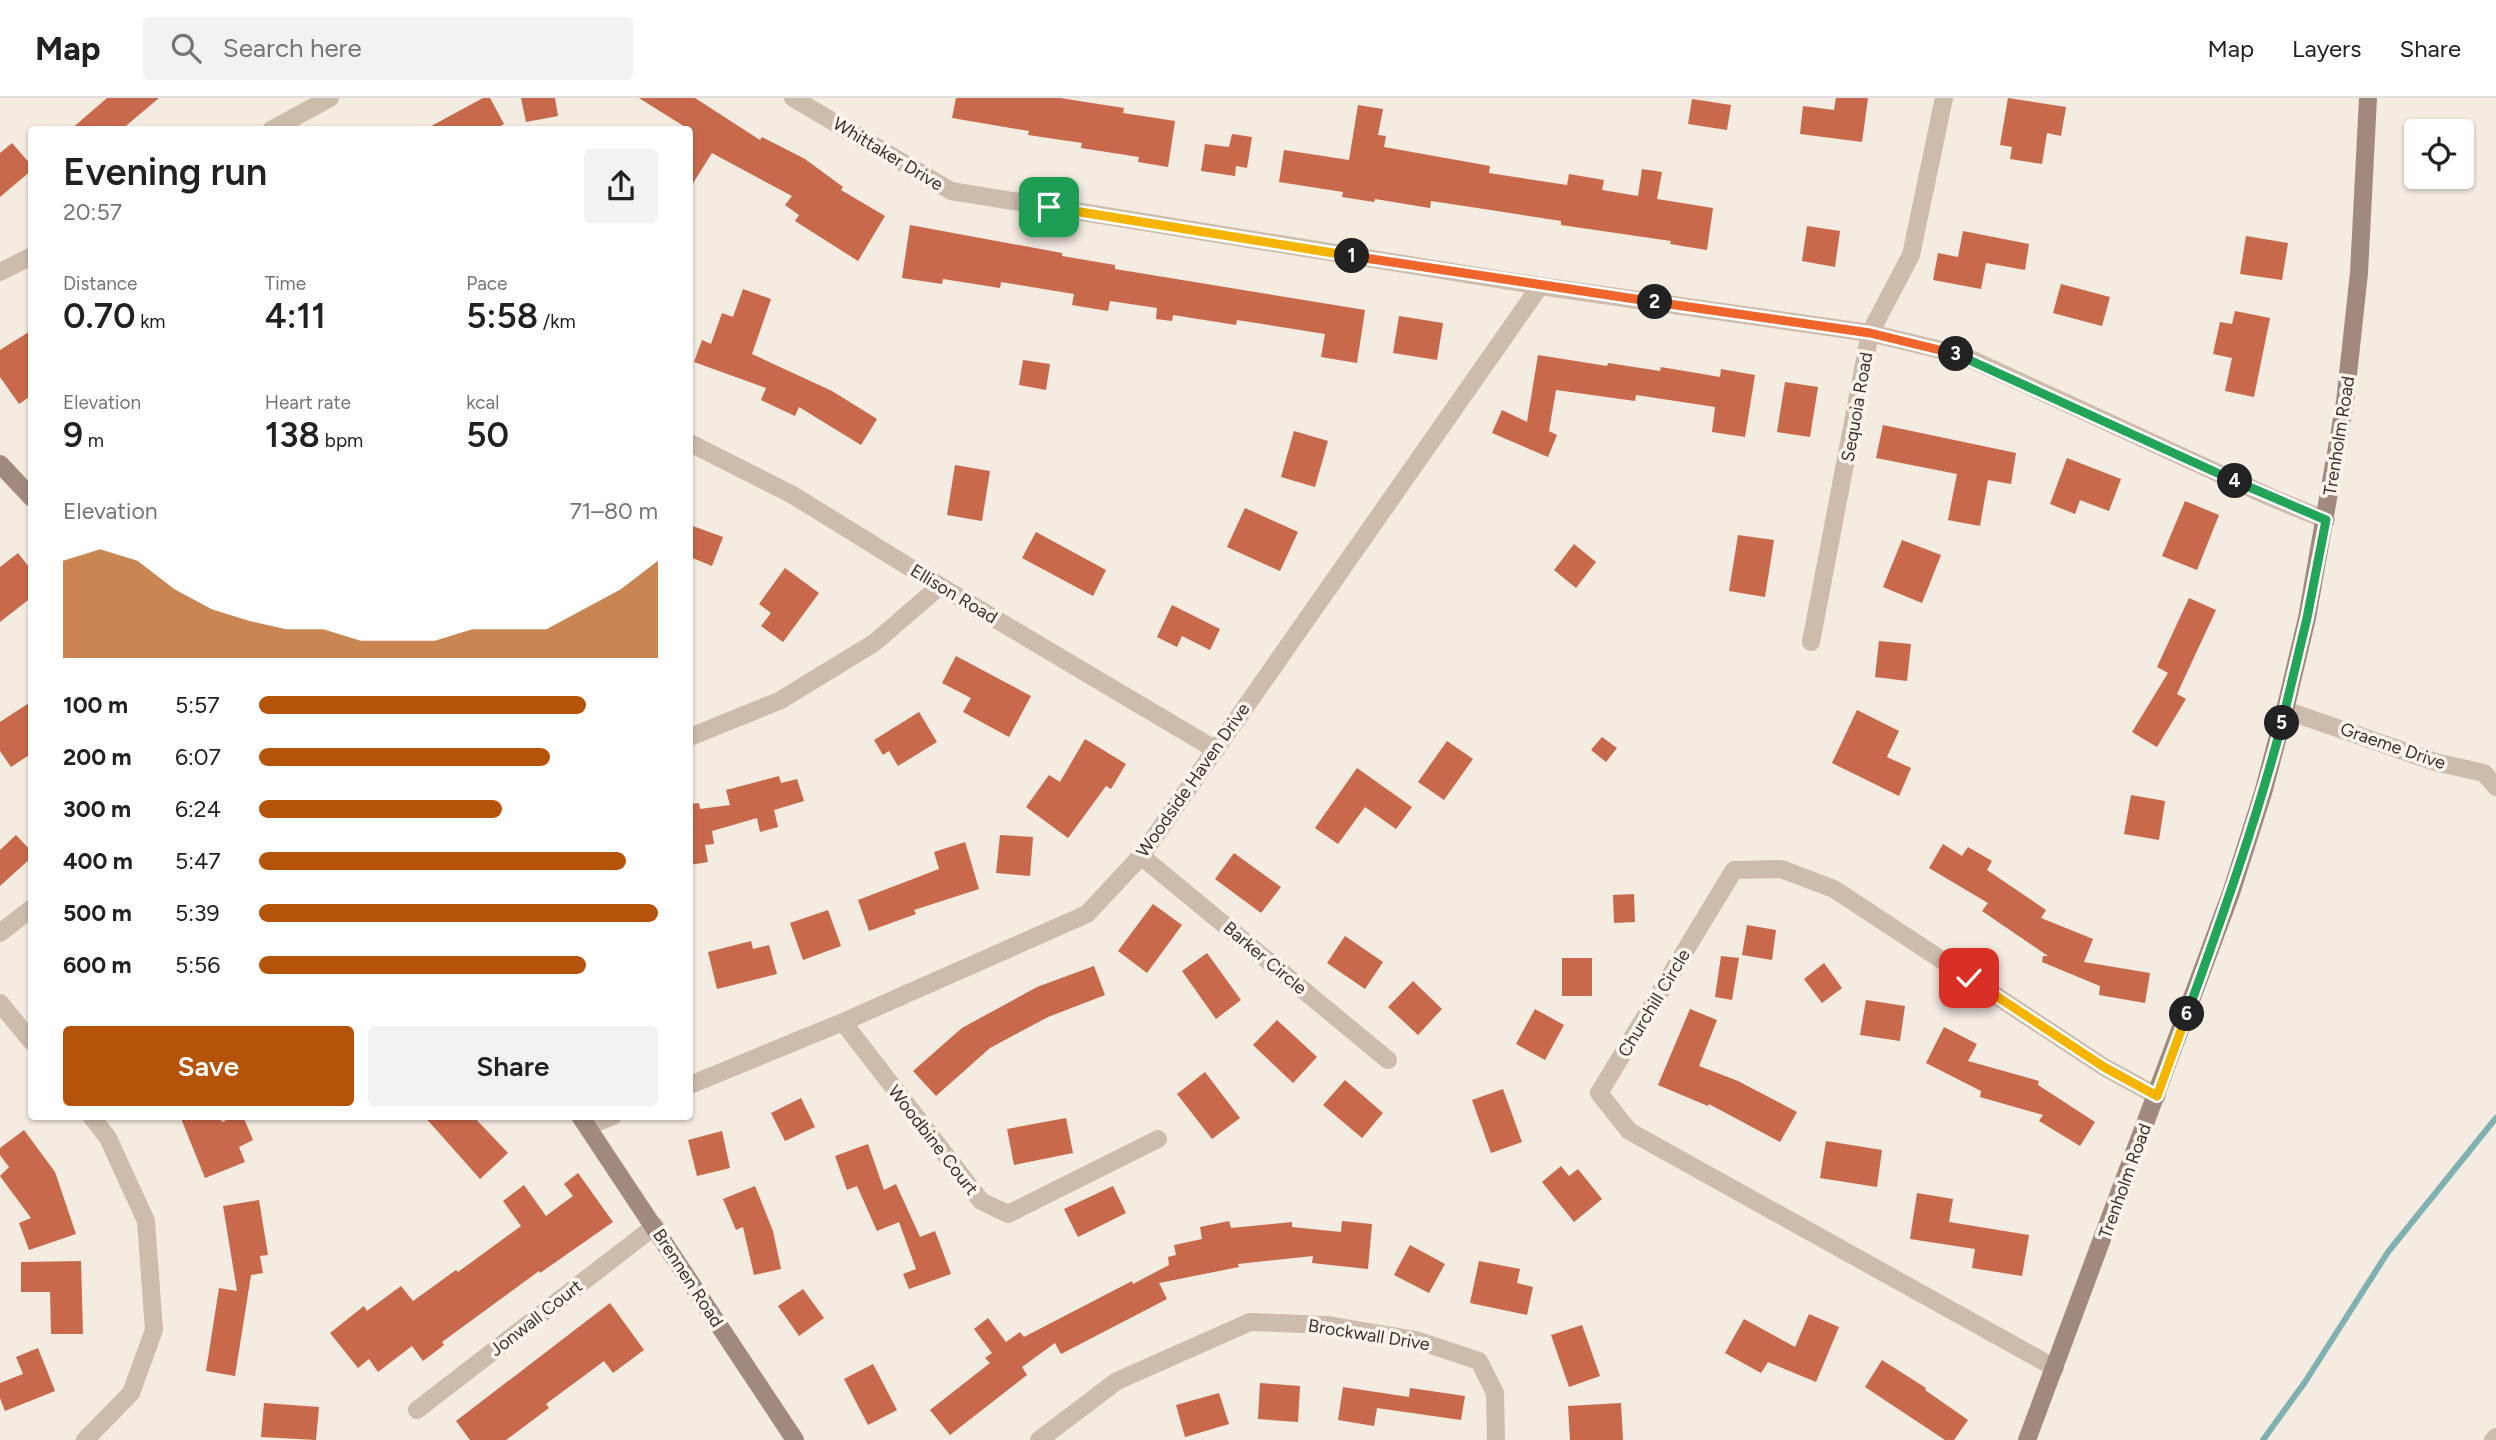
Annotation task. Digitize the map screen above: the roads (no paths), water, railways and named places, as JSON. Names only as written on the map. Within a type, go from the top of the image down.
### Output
[{"type":"main road","name":"Trenholm Road","points":[[2027,1440],[2231,893],[2263,793],[2285,710],[2326,520],[2354,337],[2368,98]]},
{"type":"main road","points":[[0,464],[28,494]]},
{"type":"main road","name":"Brennen Road","points":[[585,1121],[795,1440]]},
{"type":"street","points":[[278,126],[330,98]]},
{"type":"street","name":"Whittaker Drive","points":[[793,98],[951,191],[1540,286],[1870,333],[1962,355],[2270,497],[2326,520]]},
{"type":"street","name":"Sequoia Road","points":[[1811,642],[1870,333],[1910,255],[1944,98]]},
{"type":"street","points":[[0,272],[28,258]]},
{"type":"street","name":"Woodside Haven Drive","points":[[693,1084],[843,1022],[1087,914],[1141,856],[1540,286]]},
{"type":"street","name":"Ellison Road","points":[[693,445],[791,494],[1216,750]]},
{"type":"street","points":[[693,736],[779,701],[874,643],[940,586]]},
{"type":"street","name":"Graeme Drive","points":[[2285,710],[2435,762],[2490,774],[2496,787]]},
{"type":"street","name":"Barker Circle","points":[[1141,856],[1388,1060]]},
{"type":"street","name":"Churchill Circle","points":[[2055,1368],[1629,1131],[1599,1093],[1734,870],[1781,869],[1834,889],[2104,1067],[2157,1096]]},
{"type":"street","points":[[0,933],[28,911]]},
{"type":"street","points":[[0,1003],[28,1037]]},
{"type":"street","name":"Woodbine Court","points":[[843,1022],[981,1201],[1008,1214],[1158,1139]]},
{"type":"street","points":[[85,1440],[131,1393],[154,1330],[146,1221],[108,1138],[94,1120]]},
{"type":"street","name":"Jonwall Court","points":[[417,1410],[655,1226]]},
{"type":"street","name":"Brockwall Drive","points":[[1039,1440],[1117,1381],[1250,1322],[1341,1327],[1416,1340],[1479,1361],[1495,1392],[1496,1440]]},
{"type":"waterway","points":[[2263,1440],[2305,1382],[2388,1252],[2496,1118]]}]
